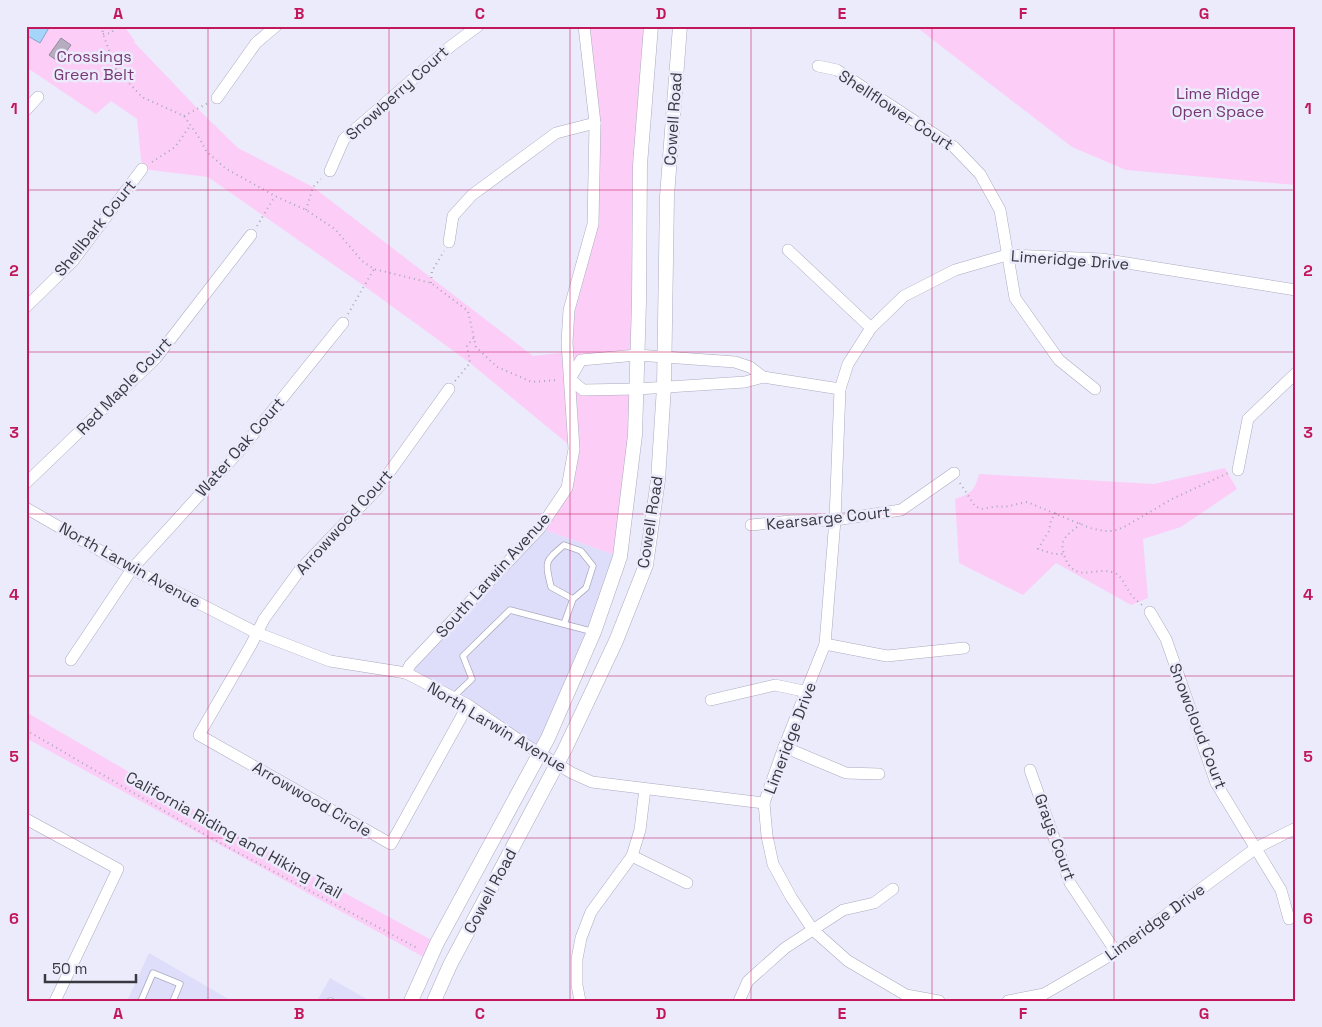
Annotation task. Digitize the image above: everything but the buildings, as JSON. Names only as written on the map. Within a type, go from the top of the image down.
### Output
[{"type":"street","points":[[217,98],[256,42],[276,26]]},
{"type":"street","name":"Snowberry Court","points":[[330,171],[344,139],[451,46],[478,26]]},
{"type":"street","name":"South Larwin Avenue","points":[[406,673],[410,665],[540,528],[567,488],[574,449],[566,342],[569,310],[593,224],[595,124],[584,26]]},
{"type":"street","name":"Cowell Road","points":[[411,1001],[437,942],[540,753],[594,632],[620,557],[635,435],[640,165],[651,26]]},
{"type":"street","name":"Cowell Road","points":[[434,1001],[450,966],[557,764],[616,641],[646,565],[658,480],[664,387],[667,196],[680,26]]},
{"type":"street","name":"Shellflower Court","points":[[818,66],[837,70],[954,147],[980,174],[1000,210],[1014,298],[1059,360],[1095,389]]},
{"type":"street","points":[[26,110],[38,97]]},
{"type":"street","points":[[450,242],[453,216],[472,195],[556,133],[595,124]]},
{"type":"street","name":"Shellbark Court","points":[[26,307],[73,261],[142,169]]},
{"type":"street","name":"Red Maple Court","points":[[26,483],[156,358],[251,235]]},
{"type":"street","points":[[788,250],[871,328]]},
{"type":"street","name":"Limeridge Drive","points":[[939,1001],[905,998],[848,961],[814,930],[791,897],[773,864],[767,836],[764,803],[825,644],[835,520],[840,389],[848,364],[871,328],[904,296],[955,270],[1007,255],[1102,259],[1296,290]]},
{"type":"street","name":"Water Oak Court","points":[[71,660],[132,569],[243,447],[343,323]]},
{"type":"street","points":[[763,377],[750,368],[735,362],[637,355],[581,360],[570,379],[583,390],[637,389],[745,382],[763,377],[840,389]]},
{"type":"street","points":[[1238,470],[1248,419],[1296,373]]},
{"type":"street","name":"Arrowwood Court","points":[[257,633],[264,619],[299,571],[378,488],[449,389]]},
{"type":"street","name":"Kearsarge Court","points":[[751,525],[790,521],[835,520],[901,510],[954,473]]},
{"type":"street","name":"North Larwin Avenue","points":[[26,508],[132,569],[257,633],[330,661],[406,673],[468,706],[557,764],[592,782],[764,803]]},
{"type":"street","name":"Snowcloud Court","points":[[1150,612],[1166,639],[1216,783],[1281,890],[1289,919]]},
{"type":"street","name":"Arrowwood Circle","points":[[257,633],[199,735],[391,844],[468,706]]},
{"type":"street","points":[[825,644],[887,656],[964,648]]},
{"type":"street","points":[[711,700],[775,685],[808,692]]},
{"type":"street","points":[[784,747],[846,773],[879,774]]},
{"type":"street","name":"Grays Court","points":[[1030,770],[1070,883],[1116,952]]},
{"type":"street","points":[[580,1001],[577,985],[577,959],[581,938],[591,912],[632,856],[640,830],[645,788]]},
{"type":"street","points":[[26,819],[118,869],[56,1001]]},
{"type":"street","name":"Limeridge Drive","points":[[1008,1001],[1045,997],[1116,952],[1256,848],[1296,828]]},
{"type":"street","points":[[632,856],[686,883]]},
{"type":"street","points":[[739,1001],[748,981],[785,948],[843,910],[874,903],[894,889]]},
{"type":"lane","points":[[564,624],[573,599],[586,588],[593,566],[582,550],[564,545],[550,557],[546,566],[551,587],[573,599]]},
{"type":"lane","points":[[453,698],[472,679],[463,656],[510,610],[594,632]]},
{"type":"lane","points":[[141,1001],[153,973],[180,984],[173,1001]]},
{"type":"path","points":[[102,26],[103,34],[116,69],[142,97],[184,116],[206,151],[225,168],[275,196],[306,210],[335,228],[362,261],[374,269],[431,283],[468,311],[476,347],[497,367],[532,382],[570,379]]},
{"type":"path","points":[[103,34],[111,33],[117,26]]},
{"type":"path","points":[[184,116],[217,98]]},
{"type":"path","points":[[142,169],[175,147],[190,125]]},
{"type":"path","points":[[306,210],[313,187],[330,171]]},
{"type":"path","points":[[251,235],[275,196]]},
{"type":"path","points":[[431,283],[432,271],[450,242]]},
{"type":"path","points":[[343,323],[374,269]]},
{"type":"path","points":[[449,389],[470,363],[467,346],[474,336]]},
{"type":"path","points":[[954,473],[975,506],[981,509],[1027,502],[1097,530],[1114,531],[1210,480],[1238,470]]},
{"type":"path","points":[[1056,513],[1051,520],[1049,531],[1038,549],[1054,554],[1064,554]]},
{"type":"path","points":[[1080,523],[1075,530],[1064,538],[1062,543],[1068,564],[1079,572],[1111,572],[1118,575],[1132,596],[1150,612]]},
{"type":"path","name":"California Riding and Hiking Trail","points":[[26,730],[209,837],[432,956]]},
{"type":"shaded area","points":[[28,26],[50,26],[40,43],[26,35]]},
{"type":"shaded area","points":[[540,528],[620,557],[540,753],[406,673]]},
{"type":"shaded area","points":[[149,953],[232,1001],[127,1001]]},
{"type":"shaded area","points":[[330,978],[370,1001],[317,1001]]},
{"type":"green space","name":"Crossings Green Belt","points":[[26,26],[124,26],[134,42],[238,148],[313,187],[533,356],[568,352],[567,342],[593,224],[595,123],[584,26],[651,26],[637,355],[581,360],[570,379],[583,390],[637,389],[620,557],[540,528],[567,488],[574,449],[470,363],[208,177],[142,169],[137,119],[111,101],[96,114],[26,67]]},
{"type":"green space","name":"Lime Ridge Open Space","points":[[915,26],[1296,26],[1296,185],[1126,170],[1072,147]]},
{"type":"green space","points":[[1225,468],[1237,489],[1181,527],[1143,539],[1148,598],[1131,605],[1056,563],[1023,595],[959,563],[955,499],[971,491],[976,484],[979,474],[1154,484]]},
{"type":"green space","points":[[26,712],[234,833],[437,943],[429,960],[26,738]]}]
